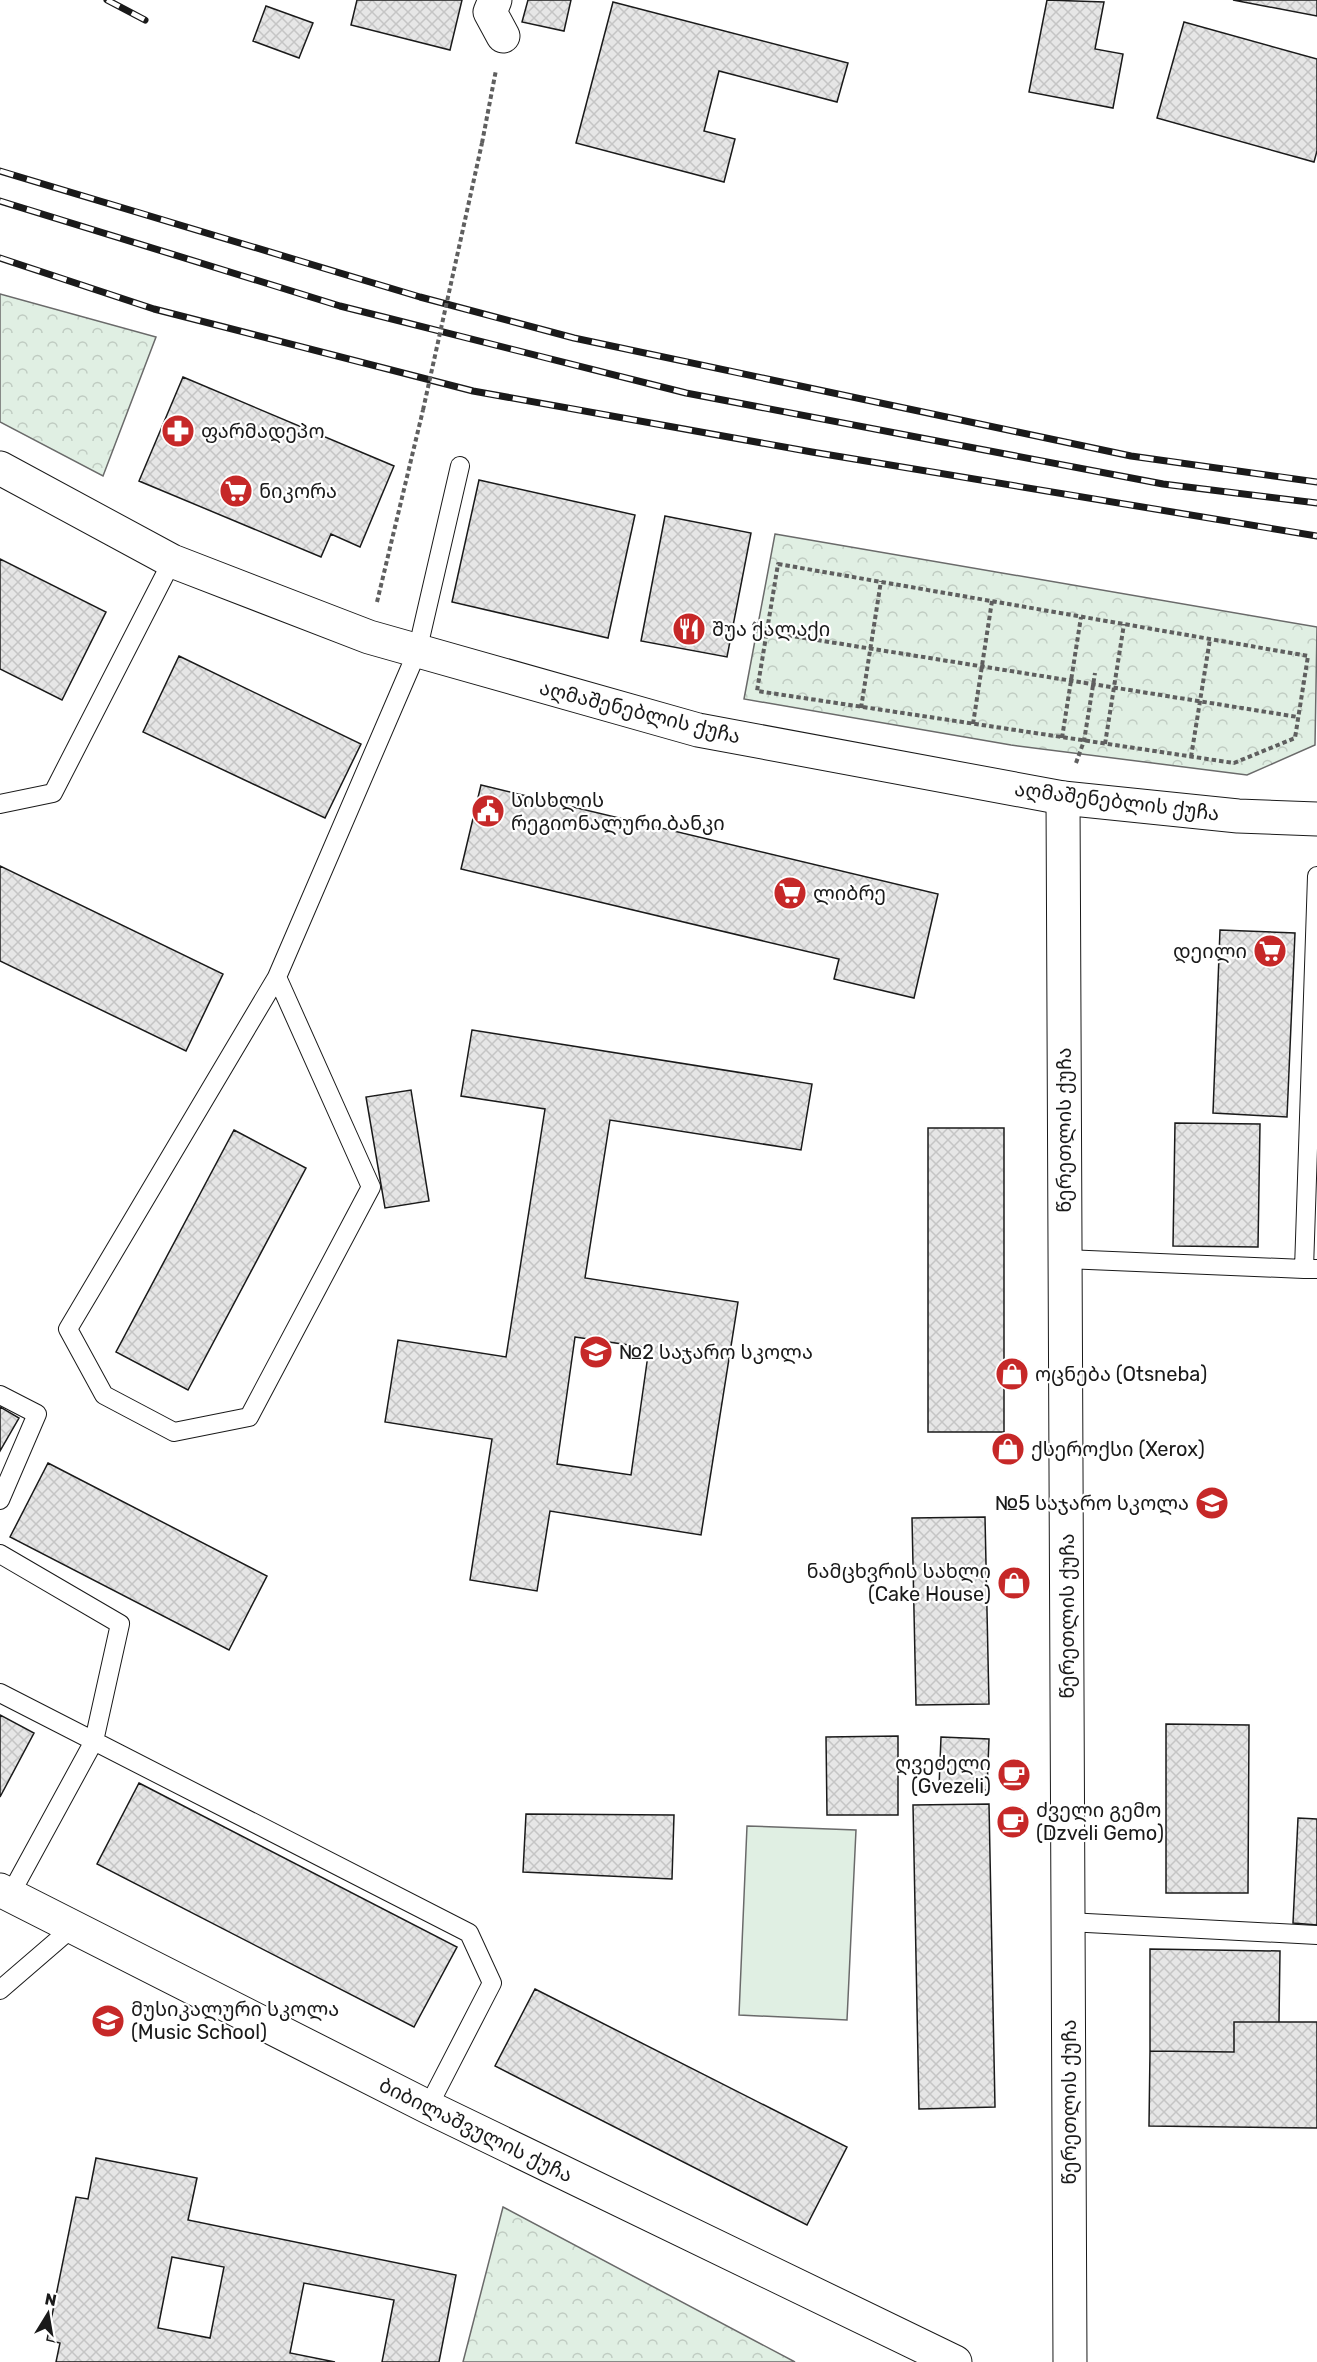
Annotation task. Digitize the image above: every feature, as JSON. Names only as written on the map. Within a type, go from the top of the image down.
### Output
[{"type":"street","points":[[495,0],[490,12],[503,36]]},
{"type":"street","name":"აღმაშენებლის ქუჩა","points":[[0,468],[172,561],[369,637],[698,730],[1063,798],[1238,816],[1317,819]]},
{"type":"street","name":"წერეთლის ქუჩა","points":[[1063,798],[1070,2362]]},
{"type":"street","name":"ბიბილაშვულის ქუჩა","points":[[5,1892],[428,2107],[955,2362]]},
{"type":"lane","points":[[277,977],[371,1187],[249,1417],[174,1432],[104,1395],[68,1329],[277,977],[417,652],[460,466]]},
{"type":"lane","points":[[0,804],[53,793],[172,561]]},
{"type":"lane","points":[[1065,1259],[1311,1269],[1317,876]]},
{"type":"lane","points":[[0,1395],[37,1414],[0,1500]]},
{"type":"lane","points":[[0,1554],[120,1624],[94,1741],[5,1892]]},
{"type":"lane","points":[[0,1693],[469,1933],[492,1983],[428,2107]]},
{"type":"lane","points":[[1068,1923],[1317,1935]]},
{"type":"lane","points":[[0,1990],[73,1927]]},
{"type":"path","points":[[369,637],[423,410],[482,143],[503,36]]},
{"type":"path","points":[[778,564],[992,601],[1308,656],[1295,738],[1234,763],[757,691],[778,564]]},
{"type":"path","points":[[861,708],[881,581]]},
{"type":"path","points":[[973,724],[992,601]]},
{"type":"path","points":[[1062,738],[1081,617]]},
{"type":"path","points":[[753,623],[767,632],[1298,717]]},
{"type":"path","points":[[1105,744],[1124,624]]},
{"type":"path","points":[[1191,757],[1210,639]]},
{"type":"path","points":[[1084,741],[1095,673]]},
{"type":"green space","points":[[0,294],[156,337],[103,476],[0,422]]},
{"type":"green space","points":[[775,534],[1317,627],[1315,745],[1247,775],[1011,745],[744,699]]},
{"type":"green space","points":[[747,1826],[856,1830],[847,2020],[739,2015]]},
{"type":"green space","points":[[503,2207],[795,2362],[463,2362]]},
{"type":"building","points":[[357,0],[462,0],[450,50],[351,25]]},
{"type":"building","points":[[528,0],[571,0],[564,31],[522,22]]},
{"type":"building","points":[[1047,0],[1104,2],[1095,49],[1123,54],[1113,108],[1029,92]]},
{"type":"building","points":[[1233,0],[1317,0],[1317,16]]},
{"type":"building","points":[[613,2],[848,63],[837,102],[719,71],[704,131],[735,139],[724,182],[576,143]]},
{"type":"building","points":[[266,6],[313,23],[299,58],[253,41]]},
{"type":"building","points":[[1184,22],[1317,59],[1317,151],[1314,162],[1157,118]]},
{"type":"building","points":[[183,377],[394,466],[360,547],[331,534],[321,557],[139,481]]},
{"type":"building","points":[[479,480],[635,515],[608,638],[452,602]]},
{"type":"building","points":[[665,516],[751,533],[727,657],[641,641]]},
{"type":"building","points":[[0,559],[106,612],[62,700],[0,669]]},
{"type":"building","points":[[179,656],[361,744],[325,818],[143,732]]},
{"type":"building","points":[[481,785],[938,894],[914,998],[834,979],[839,959],[461,869]]},
{"type":"building","points":[[0,866],[223,974],[186,1051],[0,961]]},
{"type":"building","points":[[1220,930],[1295,933],[1287,1117],[1213,1113]]},
{"type":"building","points":[[472,1030],[812,1084],[801,1150],[610,1120],[585,1278],[738,1302],[701,1535],[550,1511],[537,1591],[470,1580],[492,1439],[385,1422],[398,1340],[506,1357],[545,1109],[461,1096]],"holes":[[[575,1337],[649,1348],[631,1475],[557,1464]]]},
{"type":"building","points":[[411,1090],[429,1201],[385,1208],[366,1097]]},
{"type":"building","points":[[1175,1123],[1260,1124],[1258,1247],[1173,1246]]},
{"type":"building","points":[[928,1128],[1004,1128],[1004,1432],[928,1432]]},
{"type":"building","points":[[234,1130],[306,1168],[188,1390],[116,1352]]},
{"type":"building","points":[[0,1407],[19,1418],[0,1451]]},
{"type":"building","points":[[48,1463],[267,1576],[229,1650],[10,1537]]},
{"type":"building","points":[[985,1517],[989,1704],[916,1705],[912,1518]]},
{"type":"building","points":[[0,1715],[34,1733],[0,1797]]},
{"type":"building","points":[[1166,1724],[1249,1725],[1248,1893],[1166,1893]]},
{"type":"building","points":[[898,1736],[898,1815],[827,1815],[826,1737]]},
{"type":"building","points":[[941,1737],[989,1739],[987,1790],[939,1788]]},
{"type":"building","points":[[139,1783],[457,1947],[414,2027],[97,1864]]},
{"type":"building","points":[[989,1804],[995,2107],[919,2109],[913,1805]]},
{"type":"building","points":[[526,1814],[674,1815],[672,1879],[523,1872]]},
{"type":"building","points":[[1298,1818],[1317,1819],[1317,1925],[1293,1923]]},
{"type":"building","points":[[1150,1949],[1280,1951],[1279,2022],[1234,2022],[1234,2052],[1150,2051]]},
{"type":"building","points":[[535,1989],[847,2147],[807,2225],[495,2066]]},
{"type":"building","points":[[1234,2022],[1317,2022],[1317,2128],[1149,2126],[1150,2051],[1234,2052]]},
{"type":"building","points":[[96,2158],[197,2178],[188,2220],[456,2275],[439,2362],[382,2362],[394,2300],[304,2283],[290,2353],[335,2362],[56,2362],[60,2343],[47,2340],[76,2197],[88,2199]],"holes":[[[172,2257],[224,2267],[210,2338],[158,2328]]]},
{"type":"railway","points":[[107,0],[145,20]]},
{"type":"railway","points":[[0,171],[420,297],[574,338],[1131,456],[1317,482]]},
{"type":"railway","points":[[0,201],[340,306],[686,393],[1163,484],[1317,503]]},
{"type":"railway","points":[[0,258],[154,309],[473,391],[812,452],[1317,536]]},
{"type":"place","name":"ფარმადეპო","points":[[178,431]]},
{"type":"place","name":"ნიკორა","points":[[236,491]]},
{"type":"place","name":"შუა ქალაქი","points":[[689,629]]},
{"type":"place","name":"სისხლის რეგიონალური ბანკი","points":[[488,811]]},
{"type":"place","name":"ლიბრე","points":[[790,893]]},
{"type":"place","name":"დეილი","points":[[1270,951]]},
{"type":"place","name":"№2 საჯარო სკოლა","points":[[596,1352]]},
{"type":"place","name":"ოცნება (Otsneba)","points":[[1012,1374]]},
{"type":"place","name":"ქსეროქსი (Xerox)","points":[[1008,1449]]},
{"type":"place","name":"№5 საჯარო სკოლა","points":[[1212,1503]]},
{"type":"place","name":"ნამცხვრის სახლი (Cake House)","points":[[1014,1583]]},
{"type":"place","name":"ღვეძელი (Gvezeli)","points":[[1014,1775]]},
{"type":"place","name":"ძველი გემო (Dzveli Gemo)","points":[[1013,1822]]},
{"type":"place","name":"მუსიკალური სკოლა (Music School)","points":[[108,2021]]}]
